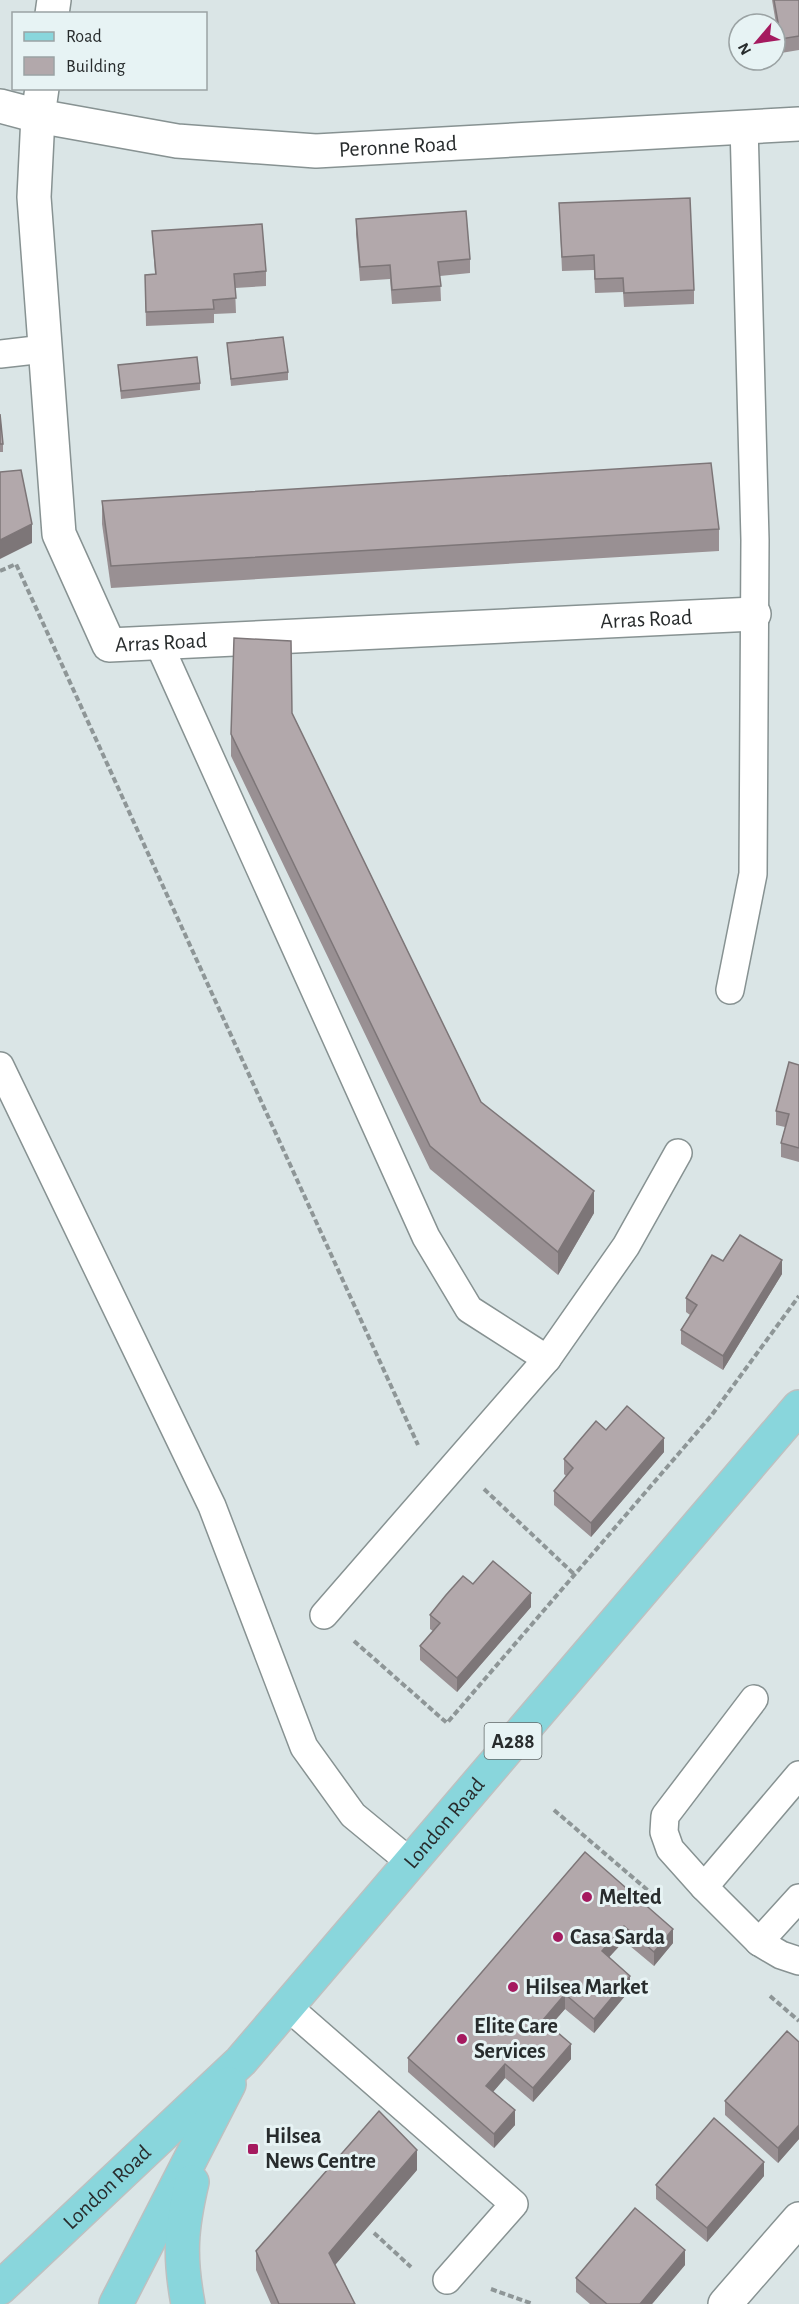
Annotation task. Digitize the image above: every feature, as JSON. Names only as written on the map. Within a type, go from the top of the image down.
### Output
[{"type":"main road","name":"London Road","points":[[0,2288],[241,2061],[795,1410]]},
{"type":"main road","name":"London Road","points":[[116,2304],[241,2061]]},
{"type":"main road","name":"London Road","points":[[188,2304],[181,2253],[183,2222],[192,2179],[241,2061]]},
{"type":"street","name":"Peronne Road","points":[[0,106],[40,102],[177,141],[316,151],[744,125],[799,124]]},
{"type":"street","name":"Arras Road","points":[[40,102],[34,196],[59,534],[109,645],[754,614]]},
{"type":"street","points":[[725,2304],[799,2219]]},
{"type":"lane","points":[[730,990],[753,874],[755,540],[744,125]]},
{"type":"lane","points":[[0,354],[44,349]]},
{"type":"lane","points":[[158,642],[426,1237],[469,1309],[547,1359]]},
{"type":"lane","points":[[0,1066],[212,1506],[304,1747],[353,1815],[410,1862]]},
{"type":"lane","points":[[324,1615],[547,1359],[626,1246],[678,1153]]},
{"type":"lane","points":[[754,1699],[664,1816],[664,1832],[670,1849],[759,1942],[781,1955],[799,1961]]},
{"type":"lane","points":[[704,1887],[799,1774]]},
{"type":"lane","points":[[759,1942],[799,1898]]},
{"type":"lane","points":[[287,2006],[514,2204],[447,2280]]},
{"type":"path","points":[[0,571],[16,564],[427,1464],[456,1462],[575,1575]]},
{"type":"path","points":[[324,1615],[447,1723],[711,1416],[799,1296]]},
{"type":"path","points":[[484,2287],[533,2304]]},
{"type":"building","points":[[774,0],[799,0],[799,36],[787,38],[787,12],[776,12]]},
{"type":"building","points":[[690,198],[694,290],[624,293],[623,278],[595,279],[594,255],[562,257],[559,203]]},
{"type":"building","points":[[466,211],[470,259],[438,262],[441,286],[392,290],[390,265],[360,267],[356,219]]},
{"type":"building","points":[[262,224],[266,271],[234,274],[236,298],[213,300],[214,309],[146,312],[145,275],[156,274],[152,231]]},
{"type":"building","points":[[283,337],[288,372],[231,379],[227,343]]},
{"type":"building","points":[[197,357],[200,383],[121,391],[118,365]]},
{"type":"building","points":[[0,414],[3,444],[0,444]]},
{"type":"building","points":[[711,463],[719,529],[111,566],[102,501]]},
{"type":"building","points":[[21,470],[32,524],[0,540],[0,472]]},
{"type":"building","points":[[234,638],[291,641],[292,713],[481,1102],[594,1191],[558,1252],[430,1146],[231,734]]},
{"type":"building","points":[[789,1062],[799,1065],[799,1148],[781,1143],[789,1114],[776,1111]]},
{"type":"building","points":[[740,1235],[782,1260],[723,1356],[681,1330],[697,1305],[686,1298],[712,1255],[723,1261]]},
{"type":"building","points":[[627,1406],[664,1438],[591,1523],[554,1491],[573,1468],[564,1459],[596,1421],[606,1430]]},
{"type":"building","points":[[493,1561],[531,1593],[457,1678],[420,1646],[440,1623],[430,1615],[446,1595],[463,1576],[473,1584]]},
{"type":"building","points":[[585,1852],[673,1929],[654,1952],[624,1926],[614,1937],[602,1951],[630,1976],[594,2019],[565,1994],[543,2020],[571,2044],[533,2088],[505,2064],[486,2086],[515,2110],[494,2134],[408,2058]]},
{"type":"building","points":[[787,2031],[799,2042],[799,2125],[778,2148],[725,2101]]},
{"type":"building","points":[[379,2111],[417,2150],[329,2253],[355,2304],[279,2304],[256,2251]]},
{"type":"building","points":[[714,2118],[764,2162],[707,2228],[656,2185]]},
{"type":"building","points":[[635,2208],[685,2250],[640,2304],[607,2304],[576,2278]]},
{"type":"place","name":"Melted","points":[[587,1897]]},
{"type":"place","name":"Casa Sarda","points":[[558,1937]]},
{"type":"place","name":"Hilsea Market","points":[[513,1987]]},
{"type":"place","name":"Elite Care Services","points":[[462,2039]]},
{"type":"place","name":"Hilsea News Centre","points":[[253,2149]]}]
